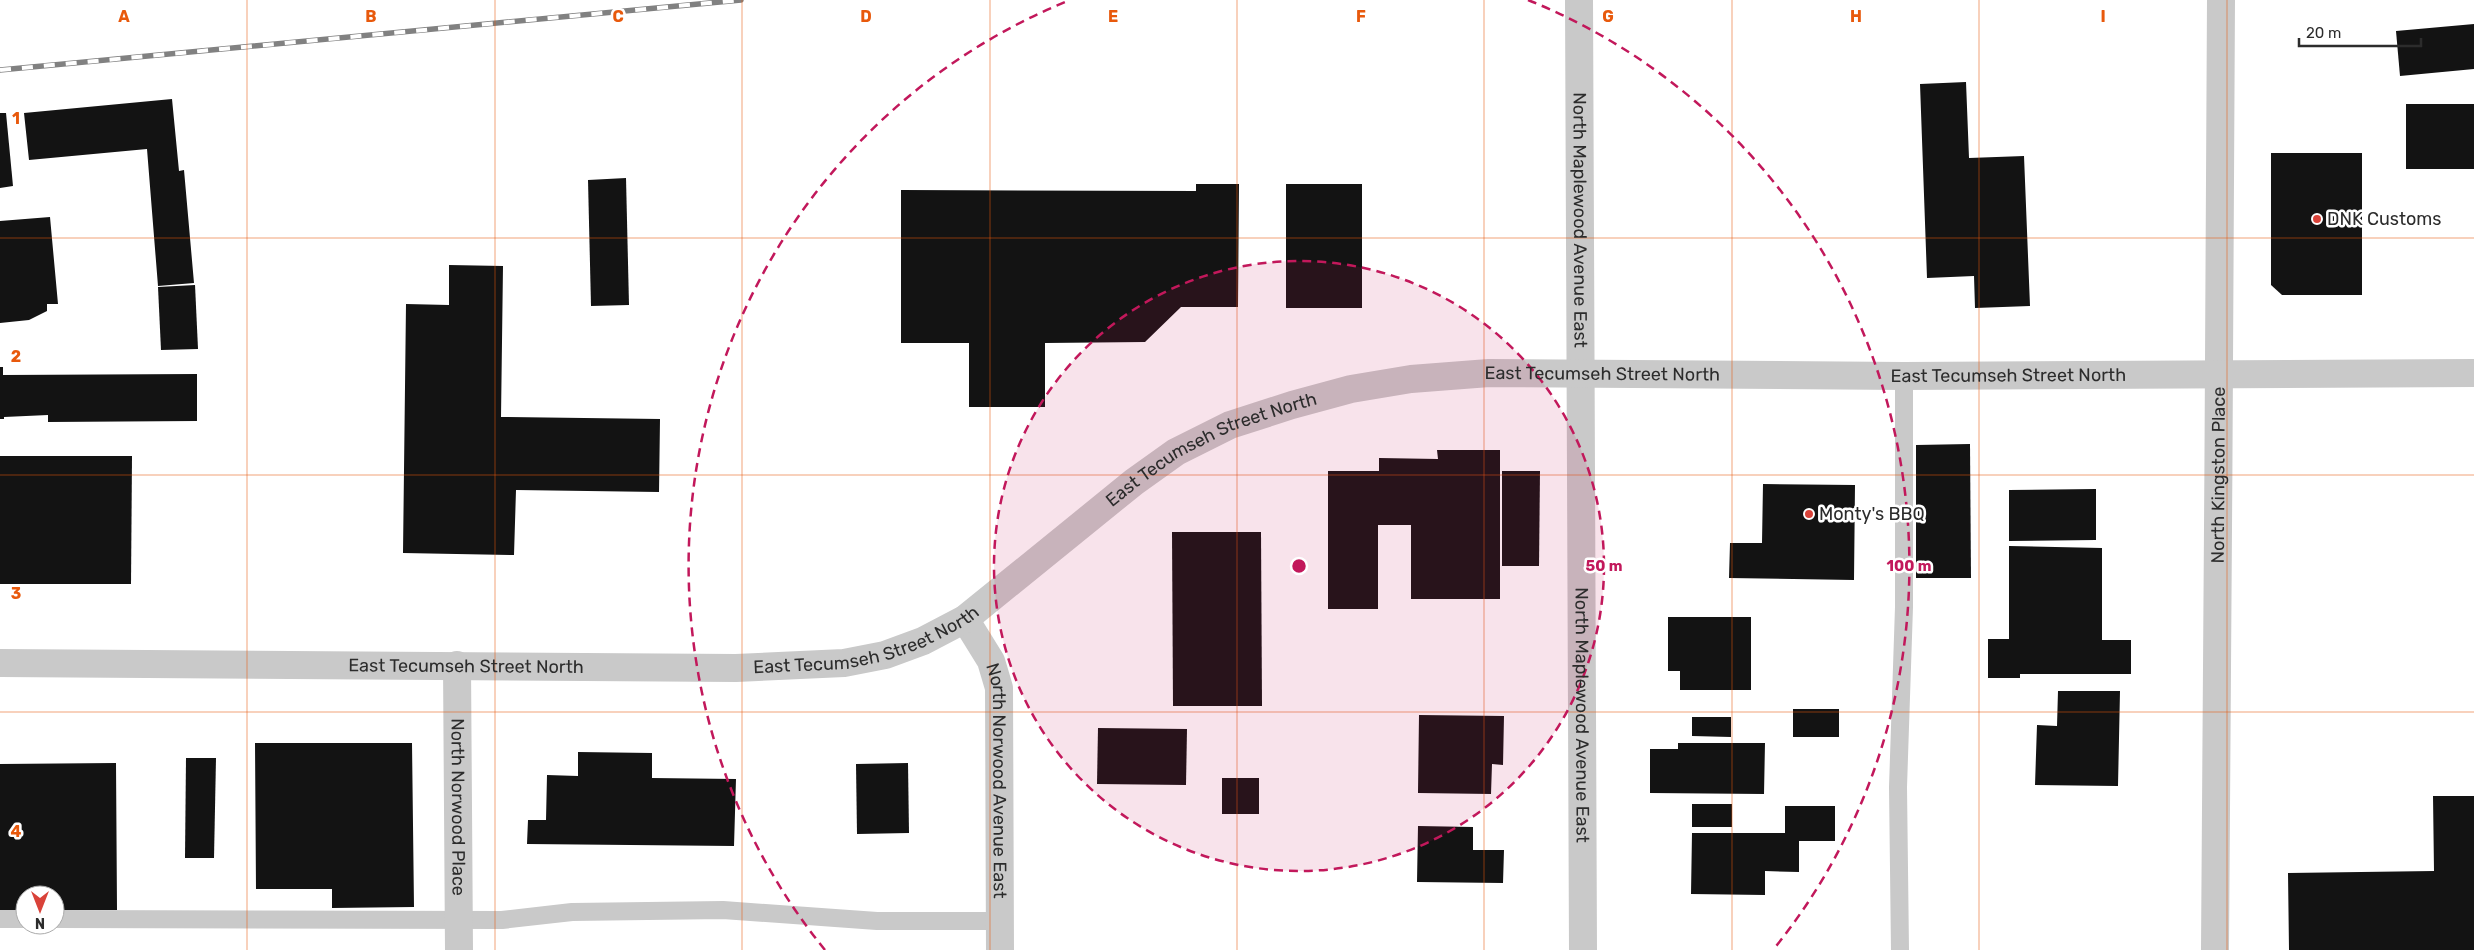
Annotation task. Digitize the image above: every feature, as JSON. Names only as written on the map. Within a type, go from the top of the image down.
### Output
[{"type":"street","name":"North Maplewood Avenue East","points":[[1579,0],[1583,950]]},
{"type":"street","name":"North Kingston Place","points":[[2215,950],[2221,0]]},
{"type":"street","name":"East Tecumseh Street North","points":[[0,663],[736,668],[844,663],[885,655],[916,644],[965,620],[1134,482],[1176,452],[1230,425],[1343,392],[1411,379],[1489,373],[1904,376],[2474,373]]},
{"type":"street","name":"North Norwood Avenue East","points":[[965,620],[991,661],[999,688],[1000,950]]},
{"type":"street","name":"North Norwood Place","points":[[457,665],[459,950]]},
{"type":"lane","points":[[1900,950],[1898,787],[1904,607],[1904,376]]},
{"type":"lane","points":[[65,919],[502,920],[572,912],[723,910],[876,920],[1000,920]]},
{"type":"lane","points":[[0,919],[15,919]]},
{"type":"building","points":[[2474,24],[2474,69],[2400,76],[2396,31]]},
{"type":"building","points":[[1966,82],[1969,158],[2024,156],[2030,306],[1975,308],[1974,276],[1927,278],[1920,84]]},
{"type":"building","points":[[172,99],[179,171],[184,170],[194,283],[158,286],[147,149],[29,160],[24,113]]},
{"type":"building","points":[[2406,104],[2474,104],[2474,169],[2406,169]]},
{"type":"building","points":[[0,113],[6,113],[13,186],[0,188]]},
{"type":"building","name":"DNK Customs","points":[[2271,153],[2362,153],[2362,295],[2282,295],[2271,285]]},
{"type":"building","points":[[626,178],[629,305],[591,306],[588,180]]},
{"type":"building","points":[[1196,184],[1239,184],[1238,307],[1181,307],[1145,342],[1045,343],[1045,407],[969,407],[969,343],[901,343],[901,190],[1196,191]]},
{"type":"building","points":[[1286,184],[1362,184],[1362,308],[1286,308]]},
{"type":"building","points":[[50,217],[58,304],[47,304],[47,311],[29,320],[0,323],[0,221]]},
{"type":"building","points":[[449,265],[503,266],[501,417],[660,419],[659,492],[516,490],[514,555],[403,553],[406,304],[449,305]]},
{"type":"building","points":[[195,285],[198,349],[161,350],[158,287]]},
{"type":"building","points":[[0,367],[3,367],[3,375],[197,374],[197,421],[48,422],[48,415],[4,417],[4,419],[0,419]]},
{"type":"building","points":[[1970,444],[1971,578],[1916,578],[1916,445]]},
{"type":"building","points":[[1437,450],[1500,450],[1500,599],[1411,599],[1411,525],[1378,525],[1378,609],[1328,609],[1328,471],[1379,471],[1379,458],[1438,459]]},
{"type":"building","points":[[0,456],[132,456],[131,584],[0,584]]},
{"type":"building","points":[[1502,471],[1540,471],[1539,566],[1502,566]]},
{"type":"building","name":"Monty's BBQ","points":[[1763,484],[1855,485],[1854,580],[1729,578],[1730,543],[1762,543]]},
{"type":"building","points":[[2096,489],[2096,540],[2009,541],[2009,490]]},
{"type":"building","points":[[1172,532],[1261,532],[1262,706],[1173,706]]},
{"type":"building","points":[[2009,546],[2102,548],[2102,640],[2131,640],[2131,674],[2020,674],[2020,678],[1988,678],[1988,639],[2009,639]]},
{"type":"building","points":[[1668,617],[1751,617],[1751,690],[1680,690],[1680,671],[1668,671]]},
{"type":"building","points":[[2058,691],[2120,691],[2118,786],[2035,785],[2037,725],[2057,726]]},
{"type":"building","points":[[1793,709],[1839,709],[1839,737],[1793,737]]},
{"type":"building","points":[[1419,715],[1504,716],[1503,765],[1492,764],[1491,794],[1418,793]]},
{"type":"building","points":[[1692,717],[1731,717],[1731,737],[1692,736]]},
{"type":"building","points":[[1098,728],[1187,729],[1186,785],[1097,784]]},
{"type":"building","points":[[255,743],[412,743],[414,907],[332,908],[332,889],[256,889]]},
{"type":"building","points":[[1678,743],[1765,743],[1764,794],[1650,793],[1650,749],[1678,749]]},
{"type":"building","points":[[578,752],[652,753],[652,778],[736,779],[734,846],[527,844],[528,820],[546,820],[547,775],[578,776]]},
{"type":"building","points":[[186,758],[216,758],[214,858],[185,858]]},
{"type":"building","points":[[116,763],[117,910],[65,910],[65,885],[15,885],[15,910],[0,910],[0,764]]},
{"type":"building","points":[[908,763],[909,833],[857,834],[856,764]]},
{"type":"building","points":[[1222,778],[1259,778],[1259,814],[1222,814]]},
{"type":"building","points":[[2433,796],[2474,796],[2474,950],[2289,950],[2288,873],[2434,871]]},
{"type":"building","points":[[1692,804],[1732,804],[1732,827],[1692,827]]},
{"type":"building","points":[[1785,806],[1835,806],[1835,841],[1799,841],[1799,872],[1765,871],[1765,895],[1691,894],[1692,833],[1785,833]]},
{"type":"building","points":[[1418,826],[1473,827],[1473,850],[1504,850],[1503,883],[1417,882]]},
{"type":"railway","points":[[0,70],[741,0]]},
{"type":"place","name":"DNK Customs","points":[[2317,219]]},
{"type":"place","name":"Monty's BBQ","points":[[1809,514]]}]
